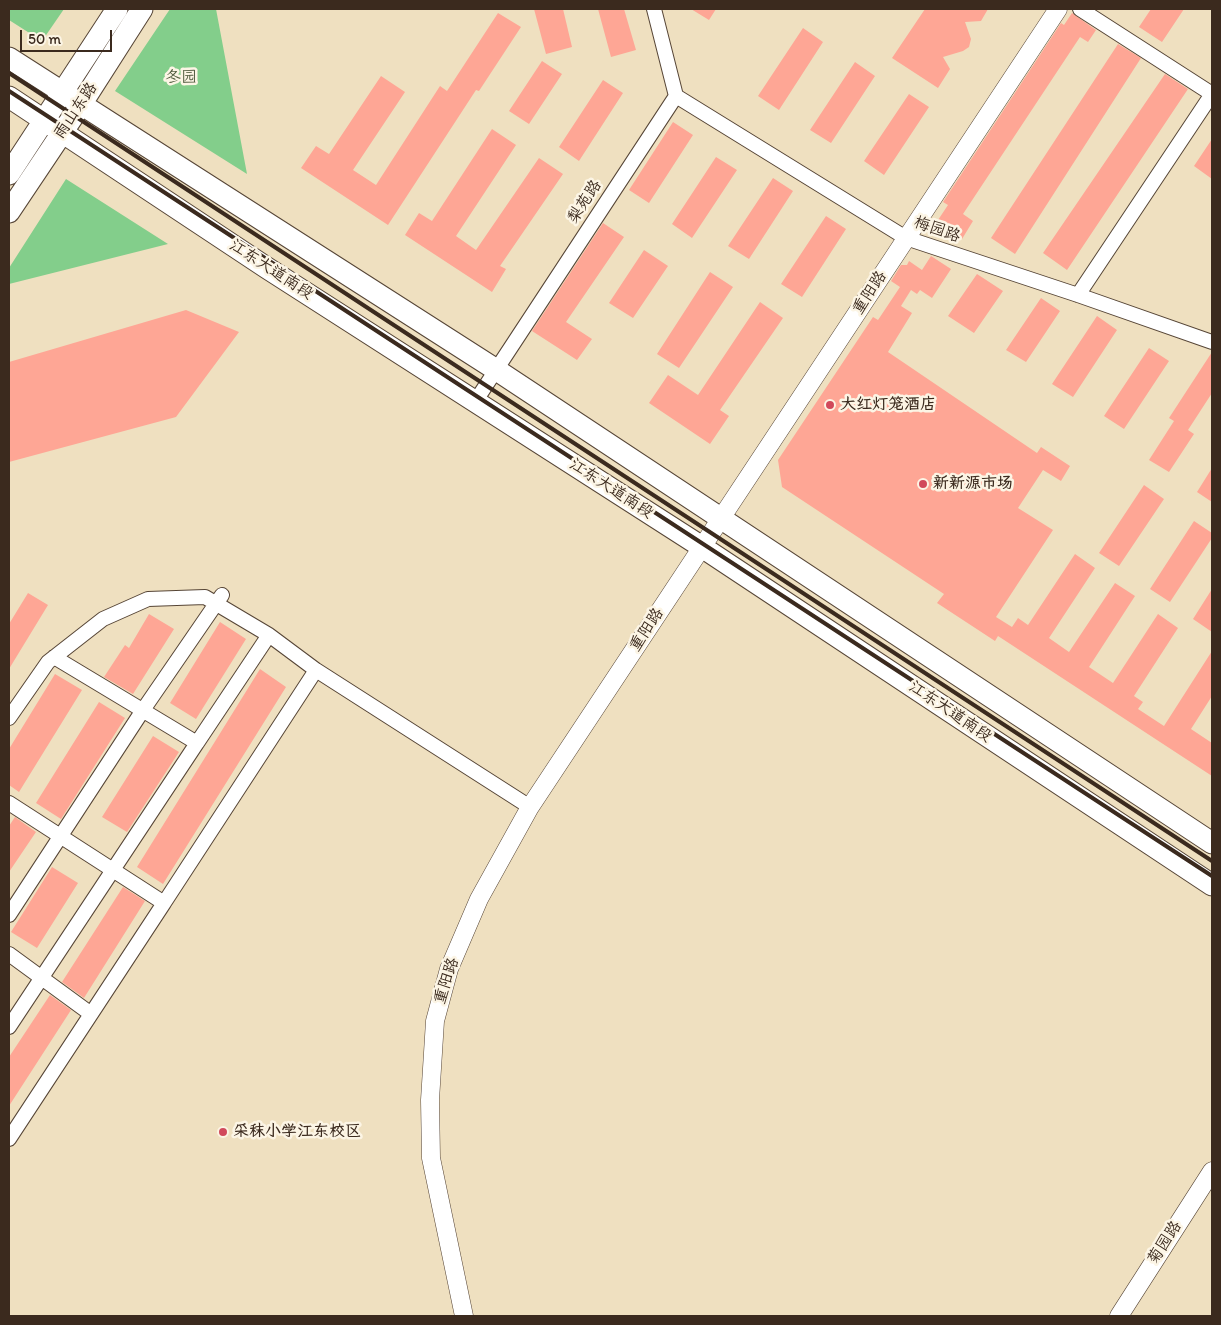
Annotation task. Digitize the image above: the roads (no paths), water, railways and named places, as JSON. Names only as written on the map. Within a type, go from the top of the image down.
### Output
[{"type":"main road","name":"雨山东路","points":[[73,98],[117,9]]},
{"type":"main road","name":"雨山东路","points":[[9,174],[54,125],[142,9]]},
{"type":"main road","points":[[9,58],[290,240],[495,369],[1212,843]]},
{"type":"main road","name":"江东大道南段","points":[[9,97],[54,125],[267,268],[702,547],[1212,885]]},
{"type":"main road","name":"雨山东路","points":[[9,212],[54,125]]},
{"type":"street","points":[[654,9],[676,96]]},
{"type":"street","name":"重阳路","points":[[464,1316],[431,1158],[430,1100],[435,1021],[449,969],[479,899],[530,807],[1058,9]]},
{"type":"street","points":[[1078,295],[1212,94],[1080,9]]},
{"type":"street","name":"梅园路","points":[[676,96],[906,238],[1212,342]]},
{"type":"street","name":"梨苑路","points":[[475,402],[676,96]]},
{"type":"street","points":[[9,718],[48,662],[103,619],[148,599],[205,597],[219,599],[316,670],[530,807]]},
{"type":"street","points":[[9,915],[143,710],[219,599]]},
{"type":"street","points":[[9,1027],[269,635]]},
{"type":"street","points":[[54,657],[198,743]]},
{"type":"street","points":[[9,1140],[316,670]]},
{"type":"street","points":[[9,804],[164,902]]},
{"type":"street","points":[[9,954],[91,1014]]},
{"type":"street","name":"菊园路","points":[[1119,1316],[1212,1171]]},
{"type":"railway","points":[[9,73],[1212,861]]},
{"type":"railway","points":[[9,91],[1212,876]]},
{"type":"place","name":"大红灯笼酒店","points":[[830,405]]},
{"type":"place","name":"新新源市场","points":[[923,484]]},
{"type":"place","name":"采秣小学江东校区","points":[[223,1132]]},
{"type":"park label","name":"冬园","points":[[181,78]]}]
